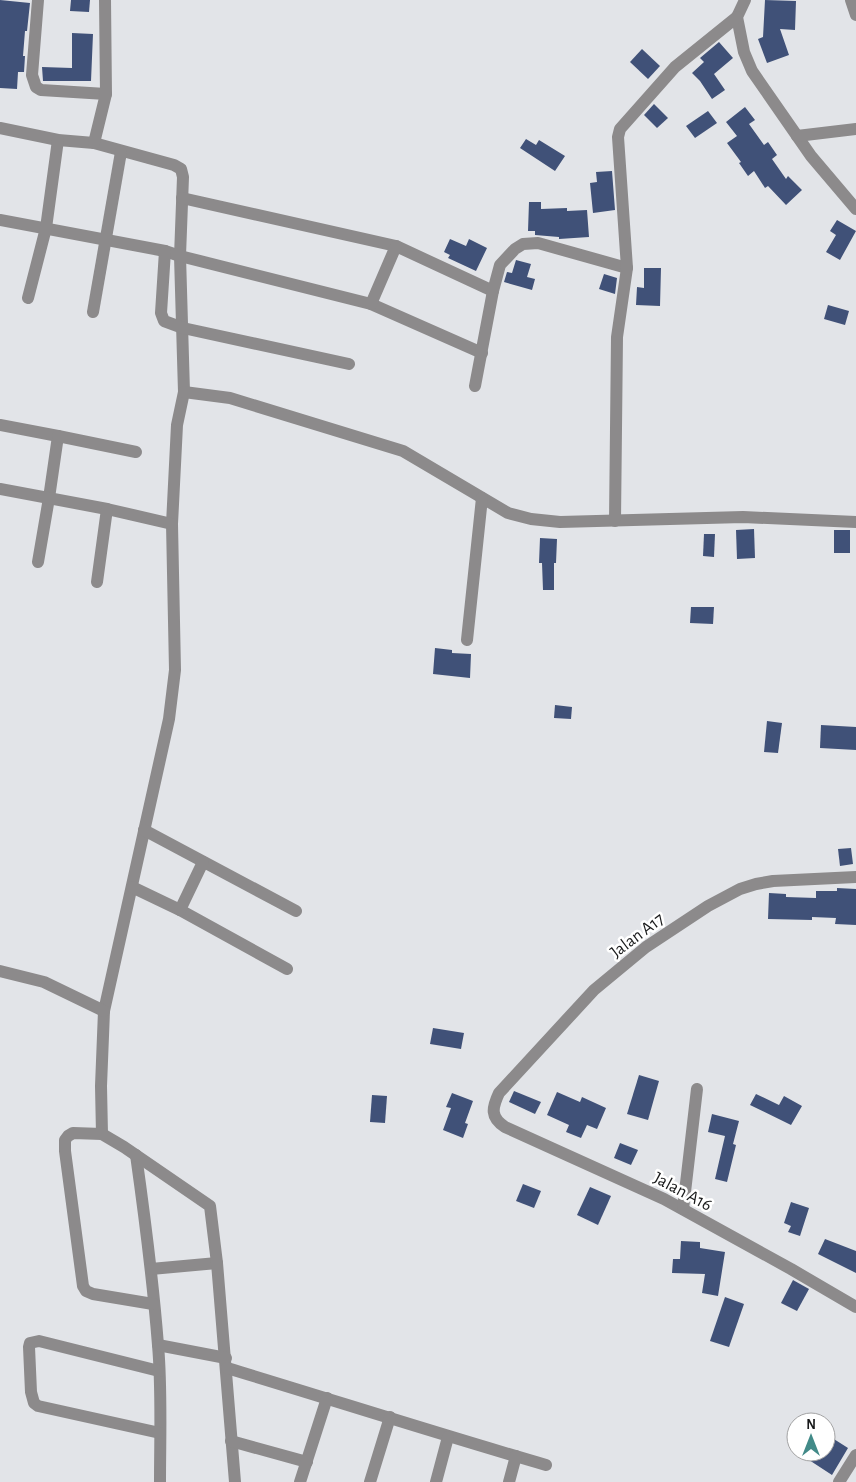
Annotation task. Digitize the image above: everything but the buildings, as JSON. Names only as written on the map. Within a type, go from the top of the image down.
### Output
[{"type":"street","points":[[38,0],[32,74],[36,87],[40,90],[106,94]]},
{"type":"street","points":[[94,143],[106,94],[105,0]]},
{"type":"street","points":[[615,521],[617,337],[628,268],[618,136],[620,129],[675,67],[737,17],[745,0]]},
{"type":"street","points":[[851,0],[856,15]]},
{"type":"street","points":[[737,17],[744,52],[752,71],[810,156],[856,209]]},
{"type":"street","points":[[0,128],[58,140],[94,143],[121,152],[174,165],[181,170],[184,177],[180,256],[184,392],[176,425],[172,524],[175,670],[169,719],[104,1011],[101,1086],[102,1134]]},
{"type":"street","points":[[797,136],[856,129]]},
{"type":"street","points":[[28,298],[46,228],[58,140]]},
{"type":"street","points":[[92,312],[121,152]]},
{"type":"street","points":[[182,198],[396,246],[493,291]]},
{"type":"street","points":[[0,220],[165,251],[371,304],[482,354]]},
{"type":"street","points":[[475,386],[493,291],[500,265],[515,249],[523,244],[538,243],[628,268]]},
{"type":"street","points":[[371,304],[396,246]]},
{"type":"street","points":[[165,251],[162,318],[164,321],[183,328],[349,364]]},
{"type":"street","points":[[184,392],[230,398],[403,451],[508,513],[531,519],[560,522],[742,517],[856,522]]},
{"type":"street","points":[[0,425],[136,452]]},
{"type":"street","points":[[38,562],[58,436]]},
{"type":"street","points":[[0,489],[107,509],[172,524]]},
{"type":"street","points":[[467,640],[482,498]]},
{"type":"street","points":[[97,582],[107,509]]},
{"type":"street","points":[[144,830],[296,911]]},
{"type":"street","points":[[180,910],[203,862]]},
{"type":"street","name":"Jalan A17","points":[[494,1113],[494,1102],[499,1093],[594,990],[646,947],[708,906],[740,889],[756,884],[773,881],[856,877]]},
{"type":"street","points":[[132,887],[180,910],[287,969]]},
{"type":"street","points":[[0,971],[44,982],[104,1011]]},
{"type":"street","points":[[683,1209],[697,1089]]},
{"type":"street","name":"Jalan A16","points":[[494,1113],[498,1122],[505,1127],[683,1209],[856,1307]]},
{"type":"street","points":[[153,1304],[92,1294],[82,1286],[65,1140],[73,1133],[102,1134],[210,1206],[218,1264],[235,1482]]},
{"type":"street","points":[[136,1156],[151,1269],[160,1371],[160,1482]]},
{"type":"street","points":[[151,1269],[218,1264]]},
{"type":"street","points":[[160,1371],[39,1341],[30,1343],[31,1392],[34,1403],[38,1406],[160,1433]]},
{"type":"street","points":[[158,1345],[226,1363],[448,1437],[546,1465]]},
{"type":"street","points":[[300,1482],[327,1398]]},
{"type":"street","points":[[370,1482],[390,1417]]},
{"type":"street","points":[[436,1482],[448,1437]]},
{"type":"street","points":[[231,1441],[307,1462]]},
{"type":"street","points":[[839,1482],[856,1455]]},
{"type":"street","points":[[509,1482],[516,1456]]}]
